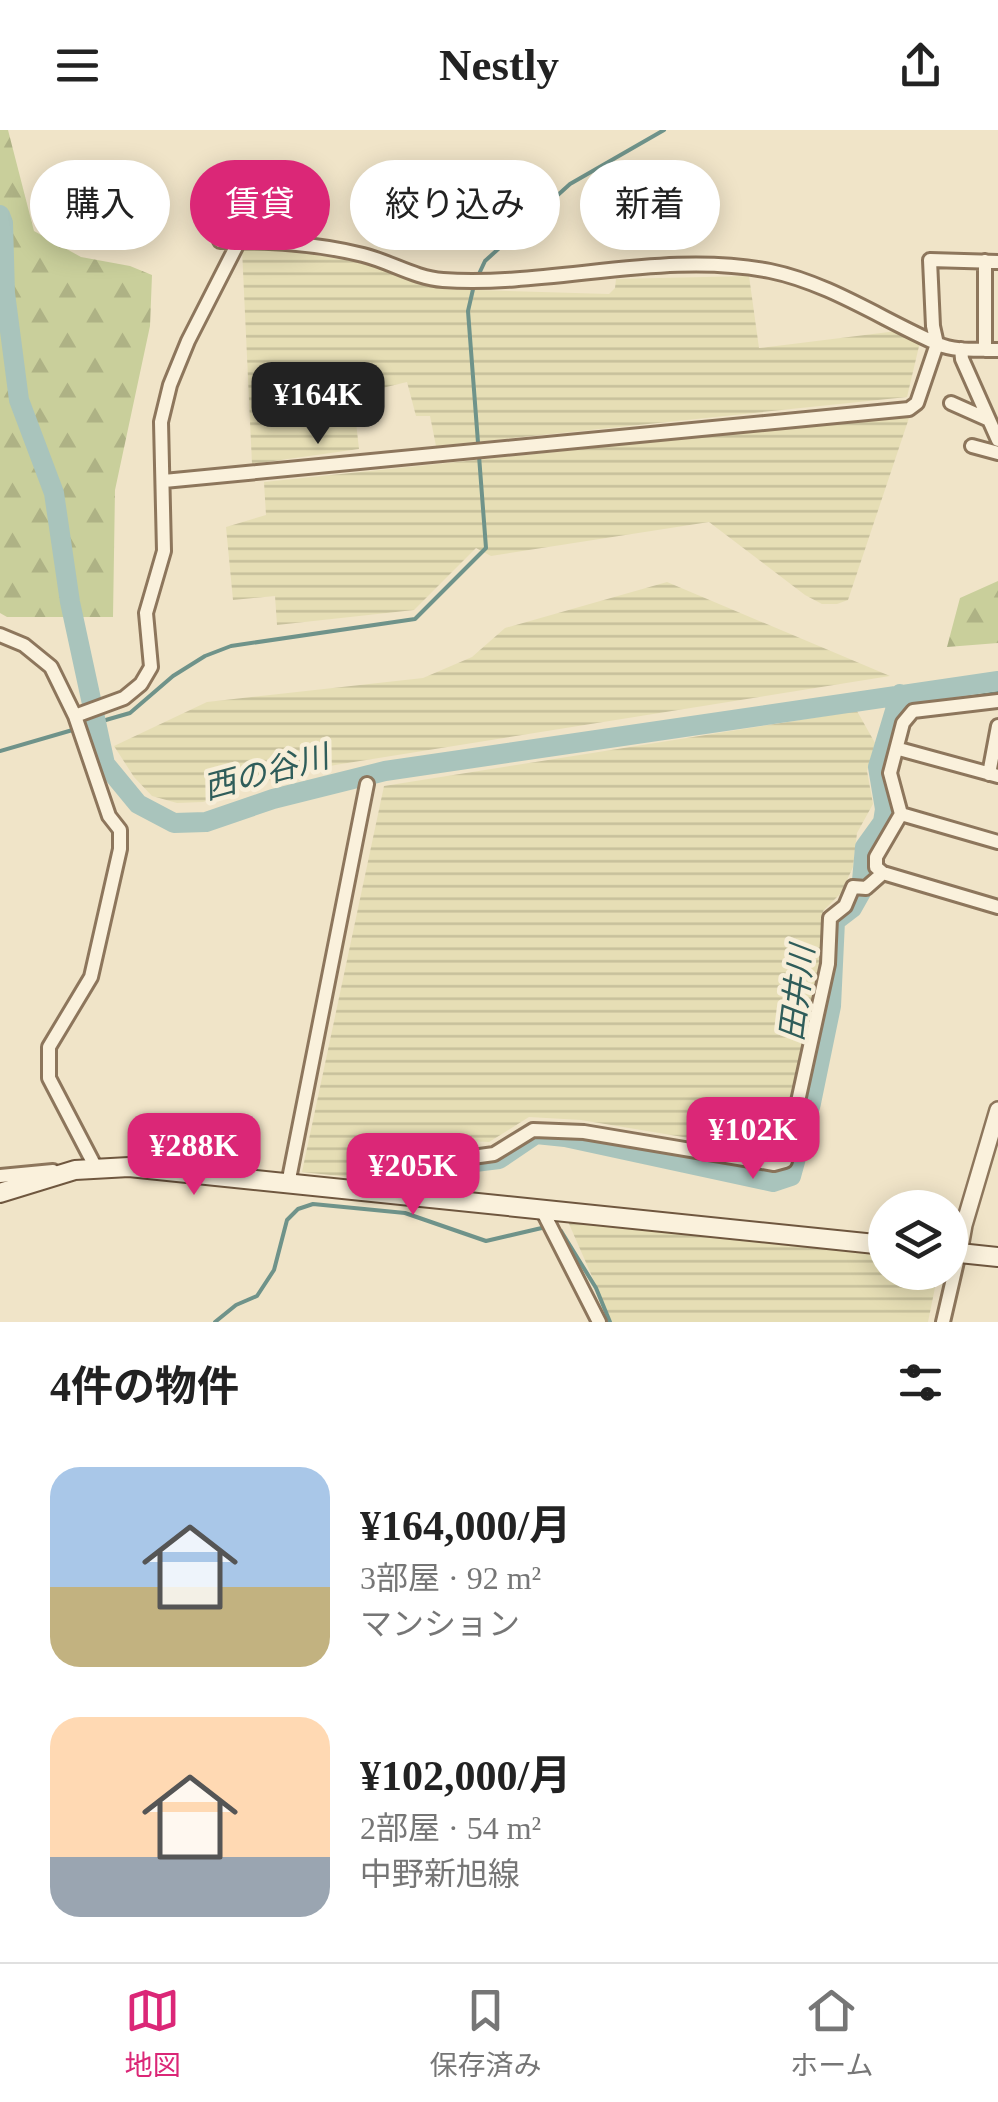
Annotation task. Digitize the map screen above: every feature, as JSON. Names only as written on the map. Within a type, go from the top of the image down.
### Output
[{"type":"main road","points":[[0,1193],[75,1170],[129,1167],[868,1243]]},
{"type":"main road","points":[[968,1254],[998,1257]]},
{"type":"street","points":[[164,481],[909,408],[917,403],[937,344],[930,260],[991,262],[991,350],[937,344],[806,281],[764,270],[660,264],[556,277],[440,280],[367,256],[330,249]]},
{"type":"street","points":[[75,716],[124,698],[142,684],[150,667],[146,613],[164,551],[160,422],[170,385],[214,285],[234,250]]},
{"type":"street","points":[[961,349],[998,440]]},
{"type":"street","points":[[952,403],[987,419]]},
{"type":"street","points":[[972,446],[998,452]]},
{"type":"street","points":[[0,635],[24,645],[51,667],[75,716],[109,816],[120,830],[120,849],[91,976],[50,1047],[48,1078],[96,1168]]},
{"type":"street","points":[[998,701],[913,712],[904,724],[890,773],[901,814],[876,857],[876,867],[883,873],[998,907]]},
{"type":"street","points":[[898,749],[993,775],[998,726]]},
{"type":"street","points":[[288,1184],[368,784]]},
{"type":"street","points":[[901,814],[998,842]]},
{"type":"street","points":[[393,1192],[458,1159],[494,1154],[533,1130],[584,1132],[774,1164],[785,1161],[828,964],[830,918],[845,906],[853,887],[866,888],[883,873]]},
{"type":"street","points":[[968,1212],[998,1110]]},
{"type":"street","points":[[0,1176],[75,1170]]},
{"type":"street","points":[[541,1208],[600,1322]]},
{"type":"street","points":[[943,1322],[948,1290]]},
{"type":"shaded area","points":[[242,250],[285,250],[365,263],[418,284],[443,289],[609,294],[616,279],[749,276],[759,348],[897,331],[920,342],[907,397],[436,446],[430,416],[416,416],[407,382],[353,395],[359,449],[252,464]]},
{"type":"shaded area","points":[[910,415],[848,600],[837,604],[822,604],[805,595],[709,522],[491,556],[476,548],[414,610],[277,625],[275,596],[233,600],[226,527],[266,515],[264,482]]},
{"type":"shaded area","points":[[667,582],[890,676],[335,765],[203,802],[177,803],[152,796],[114,746],[207,702],[423,678],[472,657],[505,628]]},
{"type":"shaded area","points":[[857,711],[875,743],[867,771],[873,804],[857,833],[853,867],[841,893],[823,911],[822,960],[779,1153],[581,1120],[529,1117],[489,1142],[467,1141],[387,1181],[302,1172],[384,786]]},
{"type":"shaded area","points":[[566,1217],[868,1251],[868,1290],[935,1290],[928,1322],[612,1322]]},
{"type":"green space","points":[[0,130],[8,130],[30,215],[30,250],[68,250],[81,257],[130,266],[152,275],[150,326],[115,490],[113,617],[7,617],[0,613]]},
{"type":"green space","points":[[998,581],[998,643],[947,647],[960,598]]},
{"type":"waterway","points":[[478,276],[485,261],[570,184],[664,130]]},
{"type":"waterway","name":"西の谷川","points":[[0,215],[19,400],[54,493],[70,602],[105,764],[138,804],[174,823],[206,822],[273,799],[385,771],[998,681]]},
{"type":"waterway","points":[[85,726],[130,713],[173,676],[205,656],[231,646],[415,619],[486,548],[468,311],[474,285]]},
{"type":"waterway","points":[[931,703],[998,693]]},
{"type":"waterway","name":"田井川","points":[[446,1171],[459,1164],[499,1159],[536,1134],[773,1182],[791,1176],[831,1006],[835,921],[852,908],[861,892],[865,847],[883,822],[885,809],[878,767],[900,694]]},
{"type":"waterway","points":[[896,707],[916,705]]},
{"type":"waterway","points":[[0,751],[76,729]]},
{"type":"waterway","points":[[215,1322],[236,1305],[257,1296],[274,1270],[287,1220],[298,1209],[313,1204],[405,1213],[486,1241],[546,1227]]},
{"type":"waterway","points":[[555,1229],[561,1231],[596,1288],[610,1322]]}]
